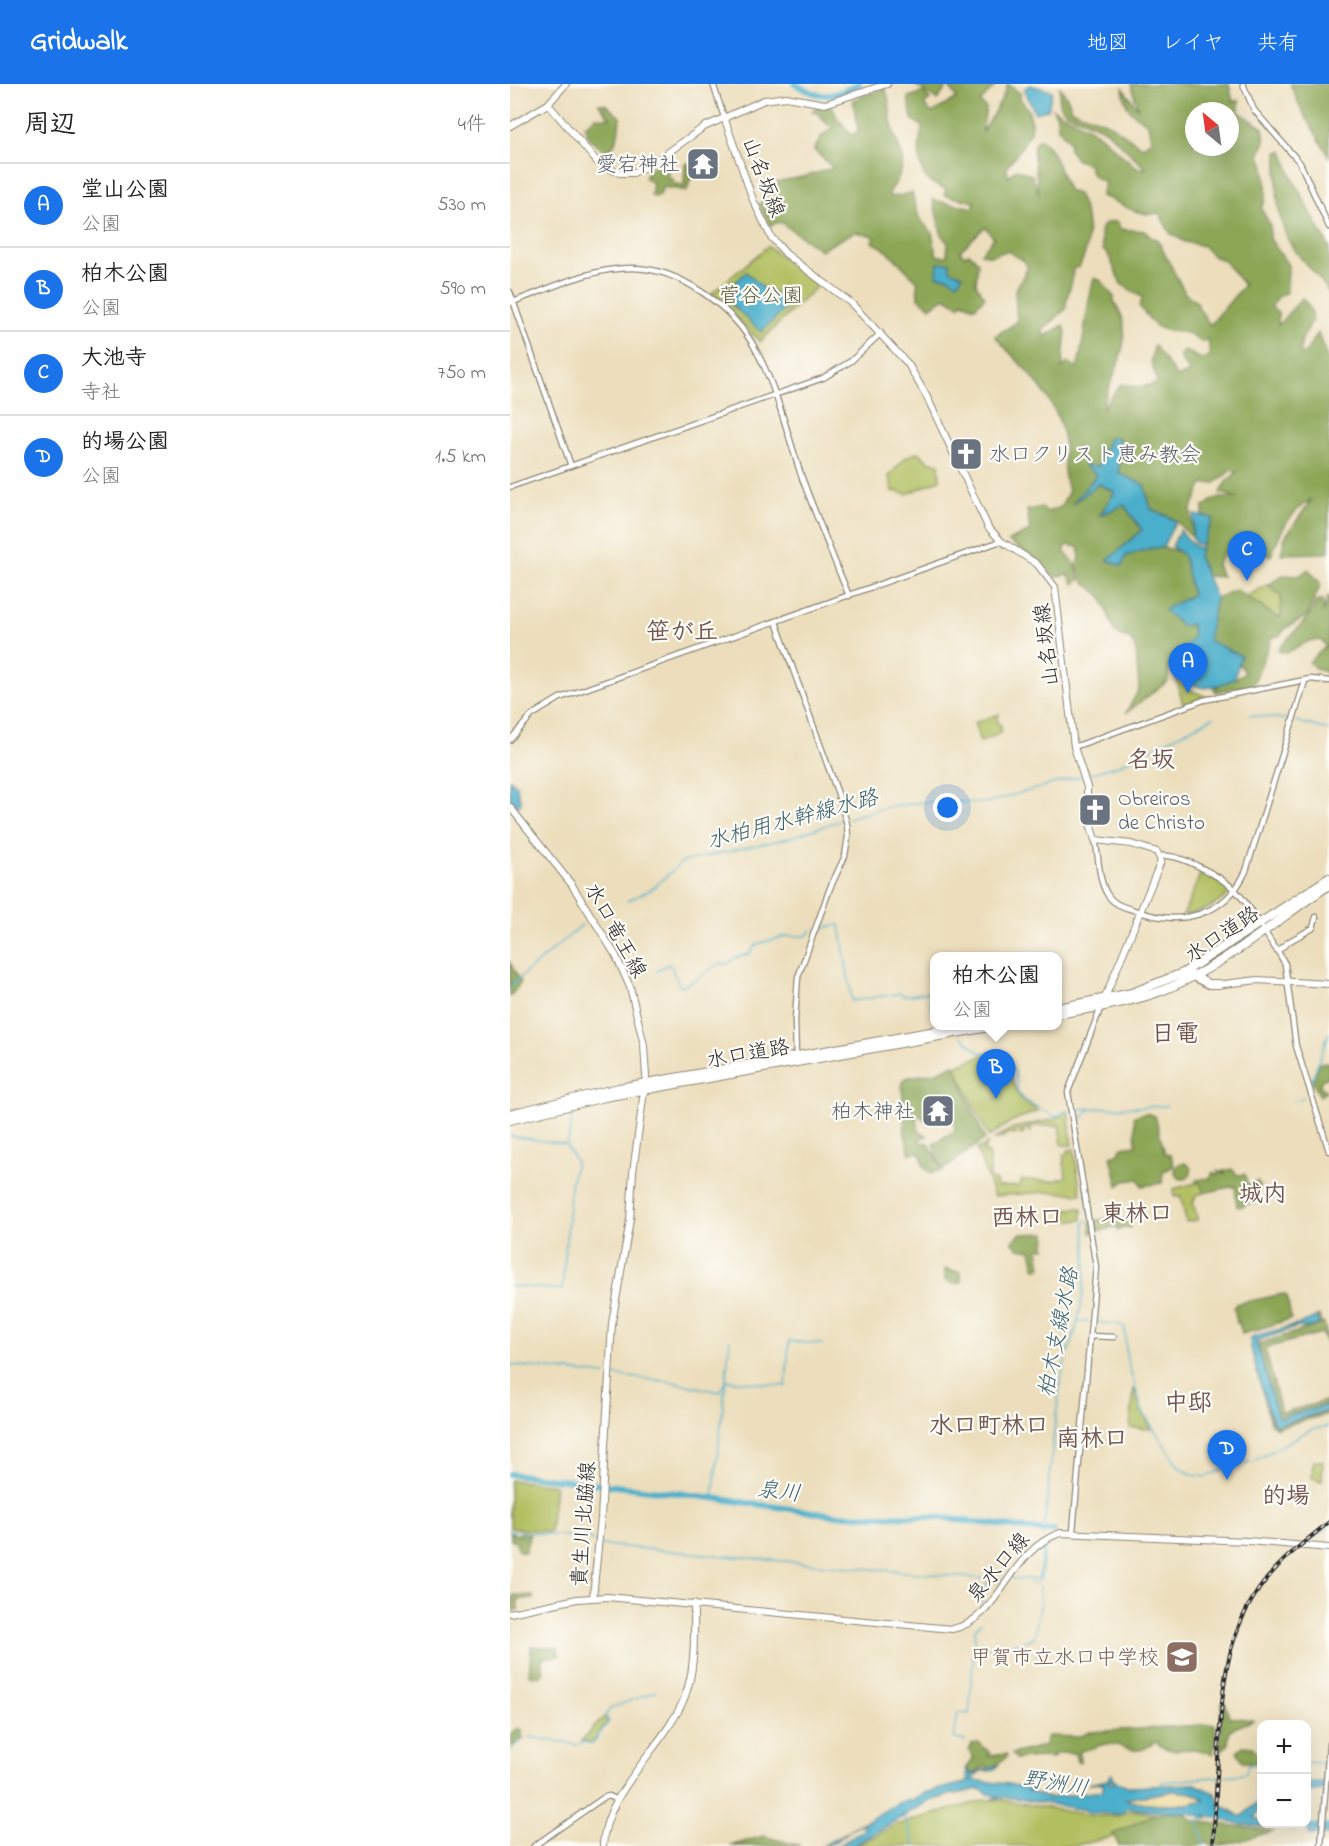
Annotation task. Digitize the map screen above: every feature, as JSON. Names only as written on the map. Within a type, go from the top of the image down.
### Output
[{"type":"highway","name":"水口道路","points":[[1062,1013],[1156,993],[1191,977],[1224,957],[1329,878]]},
{"type":"highway","name":"水口道路","points":[[1062,1008],[1102,1003],[1151,987],[1196,966],[1329,885]]},
{"type":"highway","points":[[1217,984],[1209,978],[1209,970],[1224,957]]},
{"type":"highway","points":[[1151,987],[1186,974],[1209,984],[1217,984]]},
{"type":"highway","name":"水口道路","points":[[796,1059],[943,1030]]},
{"type":"highway","name":"水口道路","points":[[510,1114],[644,1086],[970,1030]]},
{"type":"highway","name":"水口道路","points":[[510,1120],[644,1086]]},
{"type":"main road","points":[[510,126],[548,104],[566,84]]},
{"type":"main road","points":[[548,104],[598,162],[619,173],[643,170],[698,130],[724,117],[774,98],[825,104],[887,84]]},
{"type":"main road","name":"山名坂線","points":[[724,117],[753,200],[771,237],[786,254],[850,303],[880,333],[918,378],[983,518],[1001,542],[1038,564],[1055,587],[1074,747],[1087,787],[1087,814],[1095,840]]},
{"type":"main road","name":"水口竜王線","points":[[510,807],[572,885],[622,967],[642,1027],[644,1086]]},
{"type":"main road","points":[[1095,840],[1131,844],[1161,856],[1141,913],[1102,1003]]},
{"type":"main road","points":[[1217,984],[1286,980],[1329,984]]},
{"type":"main road","name":"貴生川北脇線","points":[[644,1086],[633,1172],[630,1220],[612,1323],[601,1518],[593,1597],[694,1604]]},
{"type":"main road","name":"泉水口線","points":[[694,1604],[937,1629],[956,1628],[982,1613],[1037,1543],[1059,1533],[1073,1531],[1329,1548]]},
{"type":"main road","points":[[510,1613],[593,1597]]},
{"type":"main road","points":[[603,1846],[608,1821],[618,1800],[675,1717],[684,1698],[694,1649],[694,1604]]},
{"type":"street","points":[[713,84],[724,117]]},
{"type":"street","points":[[1243,84],[1254,110],[1300,163],[1329,227]]},
{"type":"street","points":[[512,302],[593,273],[634,268],[672,276],[707,295],[746,335],[762,363],[803,479],[849,596]]},
{"type":"street","points":[[510,292],[572,466]]},
{"type":"street","points":[[510,488],[837,371],[880,333]]},
{"type":"street","points":[[510,740],[532,715],[560,698],[1001,542]]},
{"type":"street","points":[[776,622],[846,819],[848,837],[845,856],[827,896],[798,977],[795,1019],[796,1059]]},
{"type":"street","points":[[1074,747],[1204,700],[1305,681],[1329,681]]},
{"type":"street","points":[[1095,840],[1107,895],[1117,904],[1167,919],[1188,918],[1211,911],[1235,890],[1246,871],[1305,681]]},
{"type":"street","points":[[1161,856],[1191,863],[1235,890],[1278,951],[1285,964],[1296,1046],[1329,1151]]},
{"type":"street","points":[[1278,951],[1288,942],[1313,928],[1316,917]]},
{"type":"street","points":[[1073,1531],[1095,1260],[1068,1097],[1071,1081],[1102,1003]]},
{"type":"street","points":[[1090,1336],[1114,1336]]},
{"type":"street","points":[[1321,1846],[1329,1744]]},
{"type":"street","points":[[534,1846],[603,1798],[609,1796],[618,1800]]},
{"type":"green space","points":[[914,84],[997,84],[980,102],[986,108],[982,133],[1000,103],[1008,84],[1021,94],[1019,98],[1030,116],[1031,125],[1025,142],[1007,166],[1008,177],[1016,169],[1032,175],[1039,195],[1033,149],[1035,142],[1040,139],[1046,143],[1054,156],[1069,191],[1078,194],[1082,202],[1088,230],[1086,249],[1079,267],[1073,269],[1066,309],[1043,330],[1044,337],[1064,325],[1066,332],[1062,369],[1068,362],[1077,368],[1094,278],[1100,280],[1114,297],[1124,328],[1124,342],[1102,409],[1121,384],[1138,387],[1155,384],[1157,381],[1151,361],[1154,345],[1177,377],[1187,374],[1189,370],[1181,361],[1180,355],[1184,350],[1201,359],[1210,356],[1208,339],[1201,342],[1188,333],[1164,330],[1154,325],[1139,306],[1143,298],[1121,284],[1108,254],[1103,250],[1100,230],[1105,224],[1112,221],[1118,222],[1120,229],[1144,231],[1157,239],[1185,293],[1198,303],[1198,307],[1210,325],[1244,285],[1223,260],[1213,256],[1204,246],[1185,242],[1170,233],[1159,213],[1135,211],[1101,196],[1105,182],[1093,176],[1089,164],[1077,160],[1068,148],[1070,143],[1058,128],[1057,117],[1053,109],[1096,132],[1137,168],[1146,169],[1106,130],[1066,113],[1059,104],[1060,87],[1072,110],[1108,123],[1142,147],[1151,140],[1148,124],[1133,113],[1127,105],[1123,88],[1138,109],[1131,84],[1229,84],[1233,102],[1185,102],[1185,156],[1239,156],[1239,112],[1263,128],[1265,141],[1259,155],[1264,166],[1266,190],[1264,204],[1261,208],[1270,225],[1270,239],[1288,265],[1287,292],[1279,296],[1271,307],[1278,312],[1278,325],[1302,298],[1309,307],[1312,320],[1303,338],[1301,354],[1306,352],[1318,333],[1329,364],[1329,553],[1281,554],[1285,537],[1312,499],[1291,516],[1271,556],[1246,543],[1222,556],[1217,564],[1222,577],[1207,576],[1198,555],[1213,519],[1203,517],[1203,507],[1216,498],[1238,498],[1220,493],[1226,482],[1237,472],[1232,470],[1215,483],[1203,484],[1191,509],[1192,537],[1172,518],[1151,509],[1144,485],[1119,473],[1119,438],[1098,467],[1084,466],[1097,474],[1075,502],[1099,484],[1115,492],[1100,515],[1124,505],[1142,530],[1108,560],[1122,566],[1125,556],[1140,551],[1163,548],[1177,551],[1184,555],[1192,596],[1193,637],[1169,667],[1168,681],[1126,713],[1139,689],[1136,649],[1130,639],[1115,633],[1102,597],[1083,581],[1077,566],[1080,557],[1078,547],[1067,545],[1064,551],[1075,565],[1080,580],[1074,584],[1068,574],[1055,577],[1036,559],[1008,541],[1030,531],[1027,510],[1042,507],[1046,512],[1061,507],[1069,490],[1064,471],[1063,435],[1053,406],[1036,381],[995,336],[1017,322],[1015,291],[1028,267],[1023,260],[1007,251],[990,256],[981,253],[994,238],[985,227],[960,251],[964,256],[969,253],[978,262],[976,284],[985,297],[975,307],[963,302],[959,306],[945,297],[931,307],[918,298],[917,280],[891,254],[872,242],[874,236],[854,232],[821,250],[780,222],[770,225],[759,204],[776,192],[771,183],[833,168],[814,150],[822,136],[835,125],[828,125],[819,114],[812,111],[818,106],[833,107],[837,118],[852,135],[858,131],[853,100],[885,88],[891,121],[902,157],[901,172],[889,193],[890,197],[912,193],[919,218],[932,233],[937,256],[947,256],[948,243],[942,236],[933,200],[973,208],[975,202],[944,195],[946,189],[930,181],[924,175],[919,147],[923,127],[912,119],[908,97],[924,92],[930,99],[924,105],[932,113],[957,98],[948,85],[938,100]]},
{"type":"green space","points":[[1290,84],[1329,84],[1329,156],[1301,109]]},
{"type":"green space","points":[[599,104],[605,104],[620,117],[615,142],[605,152],[589,138],[585,126],[595,117],[610,118]]},
{"type":"green space","points":[[1283,151],[1292,177],[1329,247],[1329,293],[1291,245],[1282,223],[1277,188],[1277,152]]},
{"type":"green space","points":[[665,158],[670,168],[667,179],[672,179],[674,184],[684,185],[685,164],[710,160],[713,169],[705,169],[691,177],[687,191],[663,187],[660,195],[651,196],[653,183],[645,178],[647,171]]},
{"type":"green space","name":"菅谷公園","points":[[768,246],[818,285],[760,342],[712,293]]},
{"type":"green space","points":[[918,452],[928,461],[939,464],[940,480],[907,494],[893,491],[889,476],[905,458]]},
{"type":"green space","points":[[1308,569],[1321,584],[1307,616],[1286,628],[1279,636],[1272,637],[1253,685],[1216,692],[1214,688],[1245,673],[1239,663],[1208,640],[1216,598],[1236,590],[1278,618],[1281,616],[1281,596],[1268,585],[1283,575],[1299,576]]},
{"type":"green space","points":[[1268,585],[1281,596],[1281,616],[1278,618],[1246,596]]},
{"type":"green space","points":[[1329,595],[1329,672],[1327,673],[1315,668],[1309,662],[1326,646],[1321,640],[1309,641],[1286,653],[1278,651],[1309,616],[1316,602],[1323,600],[1323,613]]},
{"type":"green space","points":[[1176,678],[1188,689],[1207,697],[1183,704]]},
{"type":"green space","points":[[999,714],[997,721],[1002,728],[999,734],[980,742],[974,723]]},
{"type":"green space","points":[[1201,872],[1232,890],[1209,908],[1183,916]]},
{"type":"green space","points":[[510,963],[521,982],[510,997]]},
{"type":"green space","points":[[984,1055],[994,1056],[1006,1063],[1019,1096],[1038,1111],[1012,1121],[989,1137],[955,1066]]},
{"type":"green space","points":[[1329,1062],[1329,1077],[1321,1080],[1320,1086],[1326,1091],[1320,1096],[1312,1081],[1319,1063]]},
{"type":"green space","name":"柏木神社","points":[[954,1064],[985,1139],[944,1169],[937,1158],[934,1143],[955,1131],[954,1122],[947,1114],[927,1122],[919,1115],[916,1116],[919,1131],[927,1136],[920,1138],[921,1143],[928,1142],[942,1170],[931,1173],[924,1167],[920,1152],[910,1154],[905,1135],[902,1082],[905,1078],[937,1072]]},
{"type":"green space","points":[[1068,1110],[1072,1145],[1062,1145],[1059,1125],[1031,1126],[1031,1133],[1029,1129],[1024,1129],[1024,1134],[1020,1135],[1020,1130],[1016,1131],[1016,1135],[1005,1133],[1005,1137],[993,1140],[1013,1128],[1055,1119]]},
{"type":"green space","points":[[1146,1113],[1155,1116],[1165,1154],[1171,1155],[1174,1166],[1163,1172],[1162,1183],[1142,1186],[1139,1179],[1125,1181],[1118,1186],[1111,1156],[1118,1154],[1122,1147],[1136,1145],[1134,1116]]},
{"type":"green space","points":[[988,1143],[983,1152],[989,1153],[990,1178],[996,1181],[997,1187],[1020,1186],[1022,1180],[1054,1181],[1066,1177],[1063,1154],[1068,1154],[1068,1150],[1074,1149],[1081,1194],[1048,1192],[994,1196],[977,1150]]},
{"type":"green space","points":[[1183,1163],[1191,1171],[1183,1179],[1175,1171]]},
{"type":"green space","points":[[1232,1169],[1237,1175],[1245,1174],[1247,1185],[1258,1181],[1260,1186],[1254,1188],[1255,1204],[1243,1203],[1245,1206],[1237,1207],[1235,1186],[1204,1193],[1200,1183],[1197,1183],[1196,1180],[1210,1178],[1213,1172],[1218,1175],[1218,1171],[1226,1174],[1223,1171]]},
{"type":"green space","points":[[1200,1182],[1204,1193],[1196,1195],[1193,1203],[1198,1220],[1186,1222],[1181,1196],[1174,1197],[1173,1189]]},
{"type":"green space","points":[[1082,1208],[1082,1220],[1067,1221],[1066,1209]]},
{"type":"green space","points":[[1115,1218],[1130,1221],[1131,1228],[1122,1227],[1118,1231],[1117,1226],[1101,1231],[1099,1228],[1091,1234],[1090,1221]]},
{"type":"green space","points":[[1046,1233],[1045,1248],[1038,1249],[1041,1267],[1038,1269],[1035,1267],[1031,1250],[1018,1248],[1012,1242],[1020,1234]]},
{"type":"green space","points":[[945,1269],[961,1272],[961,1283],[951,1283],[945,1279]]},
{"type":"green space","points":[[1283,1294],[1287,1296],[1291,1319],[1242,1334],[1239,1322],[1237,1323],[1234,1307],[1236,1304]]},
{"type":"green space","points":[[1319,1315],[1321,1324],[1324,1323],[1328,1342],[1325,1342],[1322,1333],[1265,1348],[1281,1413],[1329,1400],[1329,1404],[1278,1418],[1258,1344],[1320,1325],[1315,1317]]},
{"type":"green space","points":[[1256,1365],[1271,1420],[1276,1425],[1329,1412],[1329,1414],[1276,1428],[1270,1423]]},
{"type":"green space","points":[[1134,1388],[1141,1410],[1152,1429],[1130,1428]]},
{"type":"green space","points":[[1313,1461],[1323,1461],[1322,1481],[1312,1478]]},
{"type":"green space","points":[[510,1480],[555,1485],[550,1532],[510,1528]]},
{"type":"green space","points":[[510,1531],[515,1535],[520,1535],[520,1532],[530,1533],[525,1552],[519,1551],[516,1542],[510,1540]]},
{"type":"green space","points":[[514,1595],[533,1596],[534,1599],[518,1599],[518,1610],[510,1610]]},
{"type":"green space","points":[[531,1646],[558,1648],[559,1656],[542,1658],[544,1671],[540,1677],[529,1675]]},
{"type":"green space","points":[[1225,1702],[1229,1717],[1254,1720],[1229,1730],[1228,1745],[1220,1751],[1222,1703]]},
{"type":"green space","points":[[605,1716],[608,1721],[592,1744],[582,1740]]},
{"type":"green space","points":[[1215,1724],[1216,1739],[1213,1754],[1193,1749],[1169,1749],[1156,1742],[1139,1750],[1111,1744],[1100,1745],[1080,1751],[1080,1762],[1077,1762],[1075,1753],[1056,1753],[1053,1758],[1016,1759],[1012,1754],[1044,1746],[1048,1736],[1078,1737],[1090,1732]]},
{"type":"green space","points":[[518,1728],[521,1730],[523,1739],[512,1746],[511,1733]]},
{"type":"green space","points":[[979,1743],[990,1753],[988,1756],[1006,1754],[1007,1757],[990,1769],[987,1766],[972,1774],[967,1768],[974,1757],[969,1751],[972,1744]]},
{"type":"green space","points":[[1243,1746],[1252,1747],[1257,1751],[1257,1763],[1243,1762],[1237,1751]]},
{"type":"green space","points":[[985,1800],[1003,1800],[1093,1816],[1118,1816],[1131,1810],[1155,1814],[1114,1834],[1116,1836],[1074,1846],[856,1846],[895,1825]]},
{"type":"green space","points":[[1183,1812],[1193,1821],[1274,1831],[1218,1846],[1210,1846],[1207,1841],[1200,1846],[1119,1846],[1113,1834],[1155,1814]]},
{"type":"green space","points":[[763,1836],[801,1846],[730,1846]]},
{"type":"sand","points":[[1174,1791],[1193,1793],[1205,1799],[1189,1804],[1165,1805],[1125,1799]]},
{"type":"water","points":[[1030,85],[1052,91],[1048,110],[1035,113],[1024,89]]},
{"type":"water","points":[[938,263],[950,263],[950,270],[963,275],[957,283],[948,277],[937,276]]},
{"type":"water","points":[[746,272],[762,287],[787,300],[790,304],[761,332],[725,298],[724,293]]},
{"type":"water","points":[[1109,438],[1119,438],[1119,473],[1144,485],[1151,509],[1176,521],[1162,548],[1151,548],[1126,556],[1122,566],[1108,560],[1142,530],[1124,505],[1100,515],[1115,492],[1099,484],[1072,504],[1097,475],[1083,465],[1098,467]]},
{"type":"water","points":[[1194,515],[1213,518],[1202,545],[1195,543],[1192,537]]},
{"type":"water","points":[[1180,530],[1194,546],[1201,548],[1198,556],[1216,598],[1208,640],[1241,656],[1234,679],[1213,687],[1199,687],[1169,667],[1193,637],[1191,624],[1182,626],[1164,610],[1192,595],[1184,556],[1172,546]]},
{"type":"water","points":[[510,780],[516,784],[521,803],[518,807],[510,800]]},
{"type":"water","points":[[1316,1317],[1319,1320],[1318,1325],[1298,1327],[1256,1341],[1278,1418],[1329,1405],[1329,1410],[1276,1425],[1260,1384],[1250,1339]]},
{"type":"water","points":[[999,1765],[993,1771],[982,1771]]},
{"type":"water","points":[[966,1766],[970,1774],[980,1772],[971,1780],[1009,1784],[1032,1790],[1026,1790],[1048,1798],[1102,1791],[1104,1783],[1088,1784],[1107,1780],[1112,1774],[1113,1780],[1130,1787],[1195,1784],[1215,1793],[1220,1804],[1241,1817],[1257,1803],[1257,1813],[1254,1818],[1257,1819],[1257,1826],[1243,1825],[1206,1815],[1209,1819],[1188,1813],[1139,1810],[1129,1807],[1120,1814],[1090,1813],[1085,1810],[1006,1797],[992,1799],[998,1796],[980,1789],[927,1802],[853,1846],[837,1846],[863,1831],[864,1822],[900,1802],[912,1800],[924,1793],[965,1783],[968,1781]],"holes":[[[1174,1791],[1193,1793],[1205,1799],[1189,1804],[1166,1805],[1125,1799]]]},
{"type":"water","points":[[1311,1782],[1329,1782],[1329,1789],[1311,1791]]},
{"type":"water","points":[[1329,1826],[1329,1835],[1309,1835],[1310,1830],[1283,1828],[1327,1829]]},
{"type":"water","points":[[851,1829],[832,1843],[822,1846]]},
{"type":"waterway","points":[[795,84],[820,95],[834,94],[859,84]]},
{"type":"waterway","name":"水柏用水幹線水路","points":[[1250,715],[1290,720]]},
{"type":"waterway","name":"水柏用水幹線水路","points":[[1085,775],[1119,765],[1214,717]]},
{"type":"waterway","name":"水柏用水幹線水路","points":[[1295,721],[1329,730]]},
{"type":"waterway","name":"水柏用水幹線水路","points":[[848,818],[891,806],[937,801],[985,803],[1081,776]]},
{"type":"waterway","name":"水柏用水幹線水路","points":[[627,901],[652,889],[682,862],[789,838],[844,819]]},
{"type":"waterway","name":"水柏用水幹線水路","points":[[510,986],[582,925]]},
{"type":"waterway","points":[[817,929],[840,925],[852,1001],[902,993],[903,996],[929,992],[930,999]]},
{"type":"waterway","points":[[657,971],[668,964],[679,985],[684,986],[716,965],[728,964],[735,958],[749,954],[757,944],[786,936],[806,936],[812,930]]},
{"type":"waterway","name":"柏木支線水路","points":[[1311,1082],[1329,1033]]},
{"type":"waterway","points":[[961,1036],[979,1052],[992,1054],[1005,1061],[1015,1072],[1018,1092],[1024,1100],[1056,1117],[1068,1110]]},
{"type":"waterway","name":"柏木支線水路","points":[[1299,1100],[1303,1097]]},
{"type":"waterway","name":"柏木支線水路","points":[[1073,1109],[1166,1106]]},
{"type":"waterway","name":"柏木支線水路","points":[[1090,1109],[1078,1123],[1090,1216]]},
{"type":"waterway","points":[[510,1286],[562,1290],[571,1182],[576,1162],[567,1147],[573,1111]]},
{"type":"waterway","points":[[510,1136],[565,1144]]},
{"type":"waterway","name":"柏木支線水路","points":[[1052,1531],[1044,1525],[1054,1430],[1063,1368],[1082,1301],[1086,1262],[1084,1224],[1087,1220]]},
{"type":"waterway","points":[[1079,1321],[1089,1322]]},
{"type":"waterway","points":[[1093,1322],[1119,1324],[1125,1328],[1126,1355],[1142,1411],[1179,1467],[1193,1475],[1206,1477],[1231,1466],[1254,1461],[1310,1430],[1329,1426]]},
{"type":"waterway","points":[[713,1498],[730,1340]]},
{"type":"waterway","points":[[727,1380],[786,1386],[789,1341],[822,1344]]},
{"type":"waterway","points":[[510,1365],[606,1375]]},
{"type":"waterway","points":[[611,1375],[673,1382],[720,1392],[726,1380]]},
{"type":"waterway","name":"泉川","points":[[510,1474],[677,1493],[834,1515],[936,1517],[1044,1531]]},
{"type":"waterway","points":[[1308,1543],[1329,1526]]},
{"type":"waterway","name":"柏木支線水路","points":[[1048,1531],[1054,1530]]},
{"type":"waterway","points":[[510,1531],[589,1538],[596,1543]]},
{"type":"waterway","name":"柏木支線水路","points":[[1040,1580],[1046,1543]]},
{"type":"waterway","name":"柏木支線水路","points":[[1038,1582],[1044,1544]]},
{"type":"waterway","points":[[601,1545],[987,1579]]},
{"type":"waterway","points":[[1012,1579],[1037,1579]]},
{"type":"waterway","points":[[995,1580],[1002,1580]]},
{"type":"waterway","points":[[983,1608],[982,1591],[988,1582],[1002,1581]]},
{"type":"waterway","points":[[1030,1583],[1036,1584]]},
{"type":"waterway","name":"柏木支線水路","points":[[980,1647],[1005,1647],[1034,1638],[1040,1607],[1039,1586]]},
{"type":"waterway","points":[[974,1643],[975,1630],[981,1622]]},
{"type":"waterway","name":"柏木支線水路","points":[[965,1741],[954,1738],[958,1713],[969,1714],[974,1646]]},
{"type":"waterway","points":[[592,1744],[609,1721],[605,1716],[611,1708],[656,1691]]},
{"type":"waterway","points":[[529,1737],[578,1745]]},
{"type":"waterway","points":[[510,1750],[525,1738]]},
{"type":"waterway","points":[[581,1744],[582,1741],[590,1744]]},
{"type":"waterway","points":[[1311,1763],[1325,1764]]},
{"type":"waterway","points":[[1161,1785],[1162,1782],[1245,1774],[1249,1764],[1257,1764]]},
{"type":"waterway","points":[[1204,1846],[1198,1820],[1204,1819],[1205,1815]]},
{"type":"waterway","points":[[901,1818],[906,1818],[915,1846]]},
{"type":"waterway","name":"野洲川","points":[[1311,1827],[1329,1826]]},
{"type":"railway","points":[[1213,1846],[1225,1677],[1235,1637],[1252,1599],[1265,1581],[1287,1557],[1329,1522]]},
{"type":"place","name":"愛宕神社","points":[[703,164]]},
{"type":"place","name":"水口クリスト恵み教会","points":[[966,454]]},
{"type":"place","name":"大池寺","points":[[1247,581]]},
{"type":"place","name":"堂山公園","points":[[1188,693]]},
{"type":"place","name":"Obreiros de Christo","points":[[1095,810]]},
{"type":"place","name":"柏木公園","points":[[996,1099]]},
{"type":"place","name":"柏木神社","points":[[938,1111]]},
{"type":"place","name":"的場公園","points":[[1227,1480]]},
{"type":"place","name":"甲賀市立水口中学校","points":[[1182,1657]]},
{"type":"district","name":"笹が丘","points":[[682,631]]},
{"type":"district","name":"名坂","points":[[1151,759]]},
{"type":"district","name":"日電","points":[[1175,1033]]},
{"type":"district","name":"城内","points":[[1263,1193]]},
{"type":"district","name":"東林口","points":[[1137,1213]]},
{"type":"district","name":"西林口","points":[[1027,1217]]},
{"type":"district","name":"中邸","points":[[1188,1402]]},
{"type":"district","name":"水口町林口","points":[[989,1425]]},
{"type":"district","name":"南林口","points":[[1092,1438]]},
{"type":"district","name":"的場","points":[[1286,1495]]}]
